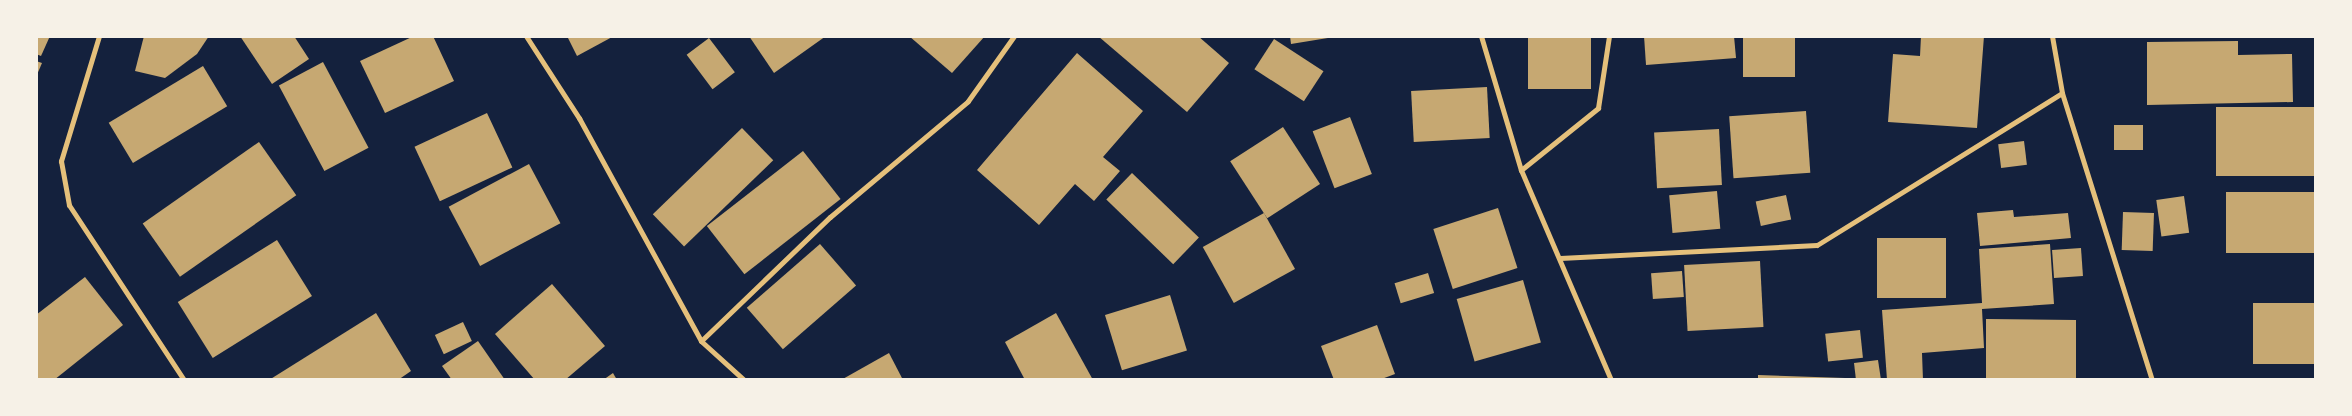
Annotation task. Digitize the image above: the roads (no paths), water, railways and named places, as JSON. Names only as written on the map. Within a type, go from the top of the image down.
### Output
[{"type":"street","points":[[99,36],[61,161],[69,205],[184,380]]},
{"type":"street","points":[[526,36],[579,118],[701,340],[744,380]]},
{"type":"street","points":[[701,340],[830,217],[968,101],[1014,36]]},
{"type":"street","points":[[1481,36],[1521,170],[1611,380]]},
{"type":"street","points":[[1521,170],[1598,108],[1609,36]]},
{"type":"street","points":[[2052,36],[2062,93],[2152,380]]},
{"type":"street","points":[[1560,258],[1817,245],[2062,93]]}]
